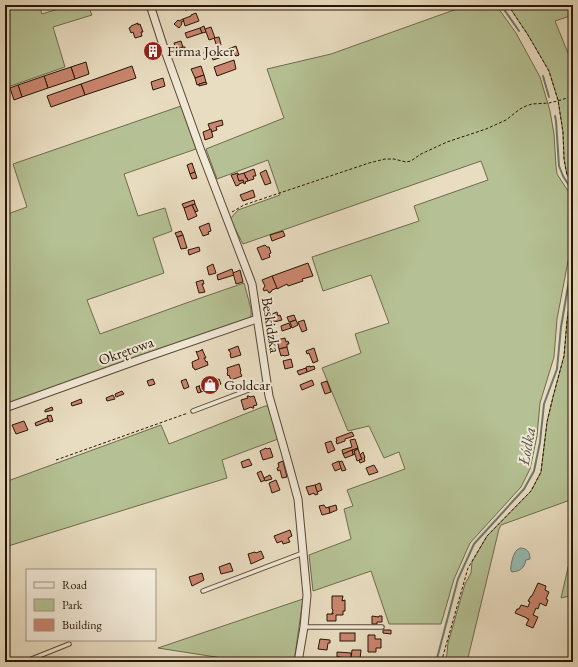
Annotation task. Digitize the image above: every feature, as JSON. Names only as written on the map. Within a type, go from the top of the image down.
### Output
[{"type":"street","name":"Beskidzka","points":[[150,5],[225,217],[252,284],[266,383],[298,499],[308,595],[298,662]]},
{"type":"street","name":"Okrętowa","points":[[5,408],[257,319]]},
{"type":"lane","points":[[193,411],[266,383]]},
{"type":"lane","points":[[203,591],[303,553]]},
{"type":"lane","points":[[304,627],[382,627]]},
{"type":"lane","points":[[24,662],[69,644]]},
{"type":"path","points":[[508,5],[528,34],[549,71],[558,101],[564,132],[564,159],[567,175],[573,182]]},
{"type":"path","points":[[225,217],[244,205],[385,159],[394,159],[406,162],[410,161],[421,154],[447,142],[486,129],[506,120],[526,106],[532,104],[549,103],[573,96]]},
{"type":"path","points":[[442,662],[468,568],[487,536],[531,491],[541,472],[547,422],[564,356],[573,280]]},
{"type":"path","points":[[56,460],[193,411]]},
{"type":"green space","points":[[11,5],[39,5],[42,14],[71,5],[88,5],[92,15],[53,27],[65,67],[5,88],[5,7]]},
{"type":"green space","points":[[468,5],[496,5],[516,33],[540,77],[550,111],[554,134],[557,174],[570,194],[573,204],[573,235],[557,319],[554,357],[540,403],[537,436],[530,469],[521,487],[470,543],[454,579],[441,624],[389,624],[371,571],[313,591],[309,555],[351,539],[344,509],[353,506],[347,490],[405,469],[399,452],[384,458],[369,426],[348,431],[322,368],[361,353],[355,334],[389,323],[371,275],[323,291],[312,257],[419,221],[414,206],[488,180],[481,161],[243,244],[230,219],[238,210],[280,195],[268,160],[217,179],[206,149],[284,118],[267,69],[331,54]]},
{"type":"green space","points":[[508,5],[573,5],[573,15],[555,21],[572,63],[573,62],[573,182],[567,175],[558,100],[549,71]]},
{"type":"green space","points":[[181,106],[196,149],[124,174],[138,216],[165,208],[172,231],[153,238],[164,273],[87,300],[100,334],[244,283],[251,309],[251,316],[249,319],[5,407],[5,215],[27,207],[13,164]]},
{"type":"green space","points":[[573,280],[573,499],[501,525],[467,662],[446,662],[448,643],[465,584],[471,573],[472,562],[487,536],[531,491],[541,472],[547,422],[564,356]]},
{"type":"green space","points":[[268,406],[278,439],[222,460],[227,478],[5,547],[5,482],[161,425],[169,444]]},
{"type":"green space","points":[[573,546],[573,595],[561,598]]},
{"type":"green space","points":[[303,599],[294,662],[248,662],[158,648]]},
{"type":"water","points":[[520,548],[528,551],[530,559],[526,560],[522,569],[512,572],[511,566],[513,557]]},
{"type":"building","points":[[183,5],[190,5],[191,9],[185,10]]},
{"type":"building","points":[[196,13],[199,21],[185,26],[183,19]]},
{"type":"building","points":[[183,19],[184,21],[181,22],[182,24],[179,28],[174,24],[178,20]]},
{"type":"building","points":[[138,23],[138,25],[140,24],[143,32],[141,32],[142,36],[135,38],[133,32],[131,33],[129,28]]},
{"type":"building","points":[[204,26],[206,32],[202,33],[200,28]]},
{"type":"building","points":[[211,27],[215,38],[209,40],[205,29]]},
{"type":"building","points":[[200,28],[202,33],[187,38],[185,33]]},
{"type":"building","points":[[219,37],[221,45],[217,47],[214,38]]},
{"type":"building","points":[[181,41],[183,47],[176,49],[174,43]]},
{"type":"building","points":[[236,46],[239,55],[232,56],[231,53],[225,56],[223,51]]},
{"type":"building","name":"Firma Joker","points":[[156,47],[158,53],[150,56],[147,49]]},
{"type":"building","points":[[185,47],[185,54],[179,56],[176,49]]},
{"type":"building","points":[[213,50],[214,54],[205,57],[204,52]]},
{"type":"building","points":[[223,51],[225,56],[213,60],[211,55]]},
{"type":"building","points":[[234,60],[236,69],[217,76],[214,67]]},
{"type":"building","points":[[86,62],[89,74],[75,79],[71,67]]},
{"type":"building","points":[[132,66],[136,78],[85,95],[81,84]]},
{"type":"building","points":[[201,66],[204,75],[195,78],[191,69]]},
{"type":"building","points":[[71,67],[75,79],[48,88],[44,76]]},
{"type":"building","points":[[204,75],[206,82],[197,85],[195,78]]},
{"type":"building","points":[[44,76],[48,88],[22,97],[18,85]]},
{"type":"building","points":[[163,78],[165,86],[153,90],[151,82]]},
{"type":"building","points":[[206,82],[207,84],[199,86],[199,84]]},
{"type":"building","points":[[81,84],[85,95],[51,107],[47,96]]},
{"type":"building","points":[[18,85],[22,97],[14,100],[10,88]]},
{"type":"building","points":[[222,120],[223,125],[216,127],[217,130],[211,132],[208,124]]},
{"type":"building","points":[[211,129],[213,137],[205,140],[203,132]]},
{"type":"building","points":[[192,163],[195,172],[190,174],[187,165]]},
{"type":"building","points":[[254,169],[256,176],[253,176],[254,179],[248,181],[244,173]]},
{"type":"building","points":[[266,170],[271,183],[265,185],[260,173]]},
{"type":"building","points":[[195,172],[197,178],[192,179],[190,174]]},
{"type":"building","points":[[238,173],[239,181],[243,180],[244,182],[236,186],[231,175]]},
{"type":"building","points":[[244,173],[248,181],[244,184],[243,180],[239,181],[237,175]]},
{"type":"building","points":[[253,190],[255,197],[243,201],[240,195]]},
{"type":"building","points":[[194,200],[195,204],[184,208],[182,204]]},
{"type":"building","points":[[195,204],[198,211],[195,212],[192,205]]},
{"type":"building","points":[[192,205],[197,216],[188,220],[184,208]]},
{"type":"building","points":[[209,223],[211,231],[208,232],[209,234],[203,236],[199,227]]},
{"type":"building","points":[[181,231],[183,235],[177,237],[175,233]]},
{"type":"building","points":[[283,231],[285,236],[272,241],[270,235]]},
{"type":"building","points":[[183,235],[187,248],[181,249],[177,237]]},
{"type":"building","points":[[265,245],[269,247],[271,253],[269,254],[270,257],[262,260],[257,248]]},
{"type":"building","points":[[199,247],[200,251],[189,255],[188,250]]},
{"type":"building","points":[[308,263],[313,276],[302,279],[303,281],[288,286],[287,284],[277,289],[272,276]]},
{"type":"building","points":[[213,264],[216,273],[209,275],[207,267]]},
{"type":"building","points":[[232,269],[234,275],[218,280],[217,275]]},
{"type":"building","points":[[240,270],[243,282],[236,284],[233,273]]},
{"type":"building","points":[[272,276],[277,288],[269,293],[266,290],[264,291],[263,289],[265,286],[262,280]]},
{"type":"building","points":[[203,280],[204,284],[202,284],[205,292],[199,293],[196,282]]},
{"type":"building","points":[[277,312],[278,316],[280,315],[282,320],[274,322],[272,314]]},
{"type":"building","points":[[294,315],[296,320],[289,322],[287,317]]},
{"type":"building","points":[[296,320],[298,325],[292,328],[290,322]]},
{"type":"building","points":[[304,320],[307,330],[302,332],[298,322]]},
{"type":"building","points":[[289,323],[291,328],[282,331],[281,326]]},
{"type":"building","points":[[285,338],[286,342],[288,341],[289,344],[287,344],[287,347],[279,349],[277,340]]},
{"type":"building","points":[[238,346],[241,355],[231,358],[231,354],[228,350]]},
{"type":"building","points":[[287,347],[289,355],[281,356],[279,349]]},
{"type":"building","points":[[314,348],[318,361],[313,363],[309,353],[307,354],[306,351]]},
{"type":"building","points":[[202,349],[206,358],[204,358],[208,365],[195,370],[192,362],[199,359],[196,351],[197,352]]},
{"type":"building","points":[[291,359],[293,367],[285,369],[283,361]]},
{"type":"building","points":[[239,364],[242,376],[231,380],[227,373],[227,368]]},
{"type":"building","points":[[314,366],[315,369],[307,372],[306,367]]},
{"type":"building","points":[[306,368],[307,372],[299,375],[297,371]]},
{"type":"building","points":[[153,379],[155,384],[149,386],[147,381]]},
{"type":"building","points":[[186,379],[189,387],[184,389],[181,381]]},
{"type":"building","name":"Goldcar","points":[[219,379],[221,384],[201,392],[199,386]]},
{"type":"building","points":[[312,380],[314,385],[302,390],[300,385]]},
{"type":"building","points":[[327,381],[331,392],[325,394],[321,383]]},
{"type":"building","points":[[199,386],[201,392],[198,393],[196,387]]},
{"type":"building","points":[[122,391],[124,394],[116,397],[115,394]]},
{"type":"building","points":[[113,395],[115,399],[107,401],[106,398]]},
{"type":"building","points":[[247,396],[254,396],[257,405],[253,406],[254,408],[251,407],[244,410],[241,400],[248,398]]},
{"type":"building","points":[[81,399],[82,403],[72,406],[71,403]]},
{"type":"building","points":[[52,407],[53,410],[45,412],[45,410]]},
{"type":"building","points":[[51,415],[53,421],[49,422],[47,416]]},
{"type":"building","points":[[47,418],[49,421],[36,426],[35,423]]},
{"type":"building","points":[[24,421],[28,430],[16,434],[12,425]]},
{"type":"building","points":[[352,432],[354,436],[337,444],[336,438]]},
{"type":"building","points":[[355,439],[358,448],[343,454],[342,450],[352,447],[350,440]]},
{"type":"building","points":[[331,441],[335,450],[328,453],[325,443]]},
{"type":"building","points":[[270,448],[273,457],[263,460],[260,451]]},
{"type":"building","points":[[358,448],[354,451],[355,454],[353,455],[352,450]]},
{"type":"building","points":[[358,449],[362,459],[357,461],[354,451]]},
{"type":"building","points":[[352,450],[353,455],[345,458],[343,454]]},
{"type":"building","points":[[363,452],[365,461],[360,463],[359,460],[362,459],[360,455]]},
{"type":"building","points":[[249,459],[252,465],[243,468],[241,462]]},
{"type":"building","points":[[283,461],[287,477],[282,478],[280,470],[278,471],[277,468],[279,467],[278,463]]},
{"type":"building","points":[[339,461],[342,468],[335,471],[332,464]]},
{"type":"building","points":[[342,461],[346,470],[342,471],[339,462]]},
{"type":"building","points":[[374,465],[378,472],[369,475],[366,468]]},
{"type":"building","points":[[261,471],[265,480],[261,482],[257,473]]},
{"type":"building","points":[[270,475],[272,479],[265,481],[264,478]]},
{"type":"building","points":[[276,480],[280,490],[272,493],[269,483]]},
{"type":"building","points":[[320,483],[322,490],[317,492],[315,485]]},
{"type":"building","points":[[315,485],[318,494],[315,495],[314,493],[309,495],[306,487]]},
{"type":"building","points":[[324,505],[326,508],[329,507],[330,513],[322,515],[319,506]]},
{"type":"building","points":[[336,505],[337,510],[330,513],[329,507]]},
{"type":"building","points":[[290,530],[292,536],[288,538],[290,542],[283,544],[282,541],[277,543],[274,536]]},
{"type":"building","points":[[261,551],[264,558],[251,564],[248,554]]},
{"type":"building","points":[[230,563],[233,571],[221,574],[219,567]]},
{"type":"building","points":[[202,573],[204,580],[192,586],[189,577]]},
{"type":"building","points":[[538,583],[546,586],[545,590],[549,592],[546,599],[548,600],[546,606],[540,603],[538,609],[536,608],[533,615],[538,617],[533,628],[526,625],[529,619],[515,613],[521,605],[528,607],[530,602],[528,601]]},
{"type":"building","points":[[332,596],[343,596],[342,601],[345,600],[345,611],[343,611],[343,615],[336,615],[336,621],[327,621],[327,614],[332,614],[333,610]]},
{"type":"building","points":[[372,616],[382,616],[382,622],[372,624]]},
{"type":"building","points":[[383,630],[391,630],[391,634],[383,633]]},
{"type":"building","points":[[340,633],[355,633],[355,641],[340,641]]},
{"type":"building","points":[[368,635],[375,635],[375,639],[381,639],[381,648],[376,648],[376,652],[368,652]]},
{"type":"building","points":[[320,639],[330,640],[327,650],[318,649]]},
{"type":"building","points":[[352,650],[361,650],[360,659],[351,658]]},
{"type":"building","points":[[337,652],[351,653],[351,658],[337,657]]},
{"type":"building","points":[[337,657],[348,658],[348,661],[337,660]]},
{"type":"waterway","name":"Łódka","points":[[501,5],[519,31]]},
{"type":"waterway","name":"Łódka","points":[[543,76],[549,97]]},
{"type":"waterway","name":"Łódka","points":[[555,116],[559,166],[563,176],[573,192]]},
{"type":"waterway","name":"Łódka","points":[[436,662],[458,579],[474,544],[524,489],[534,471],[540,442],[544,404],[557,369],[561,327],[573,257]]},
{"type":"place","name":"Firma Joker","points":[[153,51]]},
{"type":"place","name":"Goldcar","points":[[210,385]]}]
